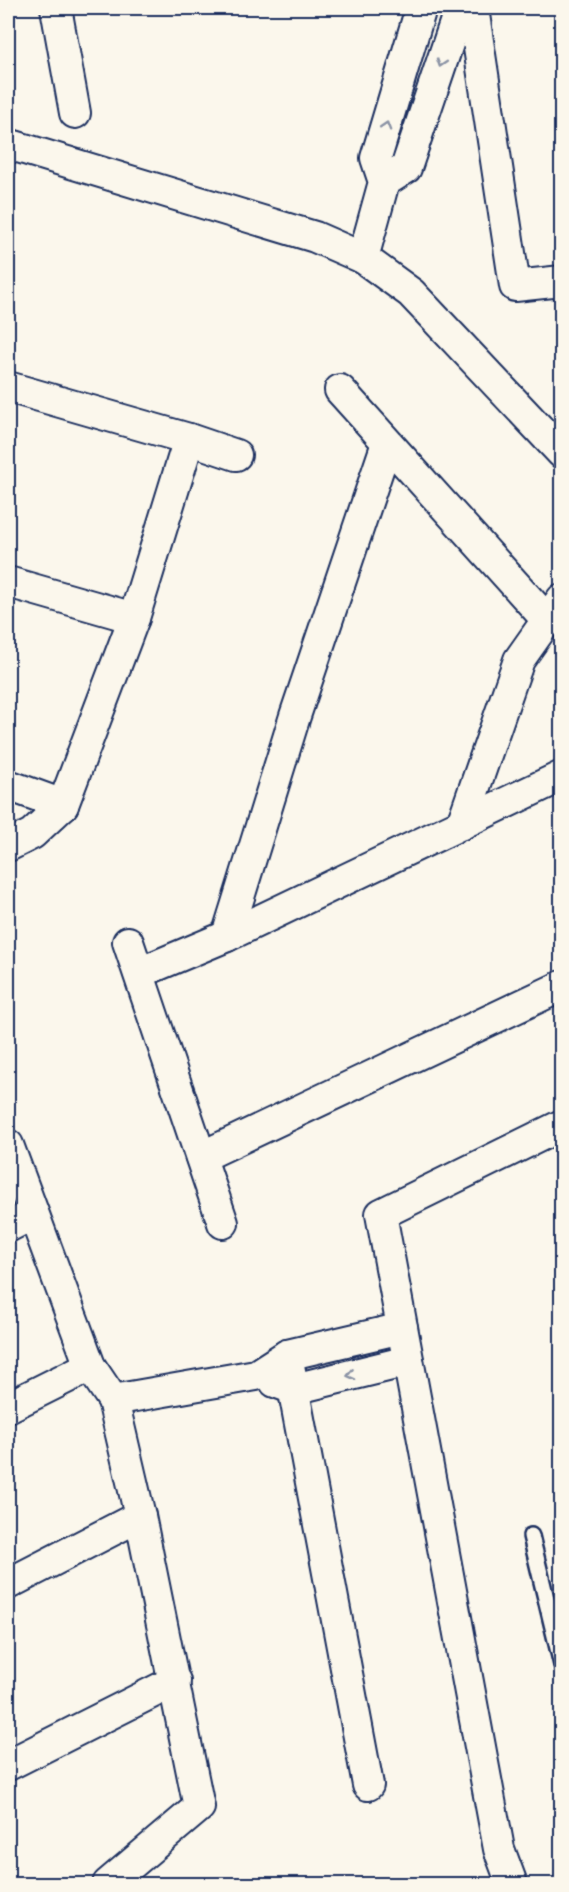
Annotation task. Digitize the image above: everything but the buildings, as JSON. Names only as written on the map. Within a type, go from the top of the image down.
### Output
[{"type":"street","points":[[56,8],[75,113]]},
{"type":"street","points":[[363,258],[384,182],[376,158],[420,10],[466,18]]},
{"type":"street","points":[[384,182],[406,168],[466,18]]},
{"type":"street","points":[[466,18],[515,286],[561,281]]},
{"type":"street","points":[[8,146],[315,237],[363,258],[411,293],[561,453]]},
{"type":"street","points":[[8,387],[189,439],[236,455]]},
{"type":"street","points":[[340,390],[387,443],[557,613],[519,660],[462,824]]},
{"type":"street","points":[[8,846],[32,834],[63,805],[134,618],[189,439]]},
{"type":"street","points":[[227,936],[295,716],[387,443]]},
{"type":"street","points":[[8,582],[134,618]]},
{"type":"street","points":[[139,973],[227,936],[561,776]]},
{"type":"street","points":[[8,785],[63,805]]},
{"type":"street","points":[[128,942],[223,1223]]},
{"type":"street","points":[[201,1157],[561,986]]},
{"type":"street","points":[[512,1884],[499,1849],[381,1214],[561,1125]]},
{"type":"street","points":[[8,1144],[20,1220],[90,1366],[113,1400],[175,1681],[199,1807],[108,1884]]},
{"type":"street","points":[[113,1400],[256,1375],[287,1355],[402,1328]]},
{"type":"street","points":[[287,1355],[368,1785]]},
{"type":"street","points":[[256,1375],[294,1389],[408,1361]]},
{"type":"street","points":[[8,1407],[90,1366]]},
{"type":"street","points":[[8,1584],[140,1516]]},
{"type":"street","points":[[8,1765],[175,1681]]},
{"type":"lane","points":[[531,1536],[561,1665]]}]
